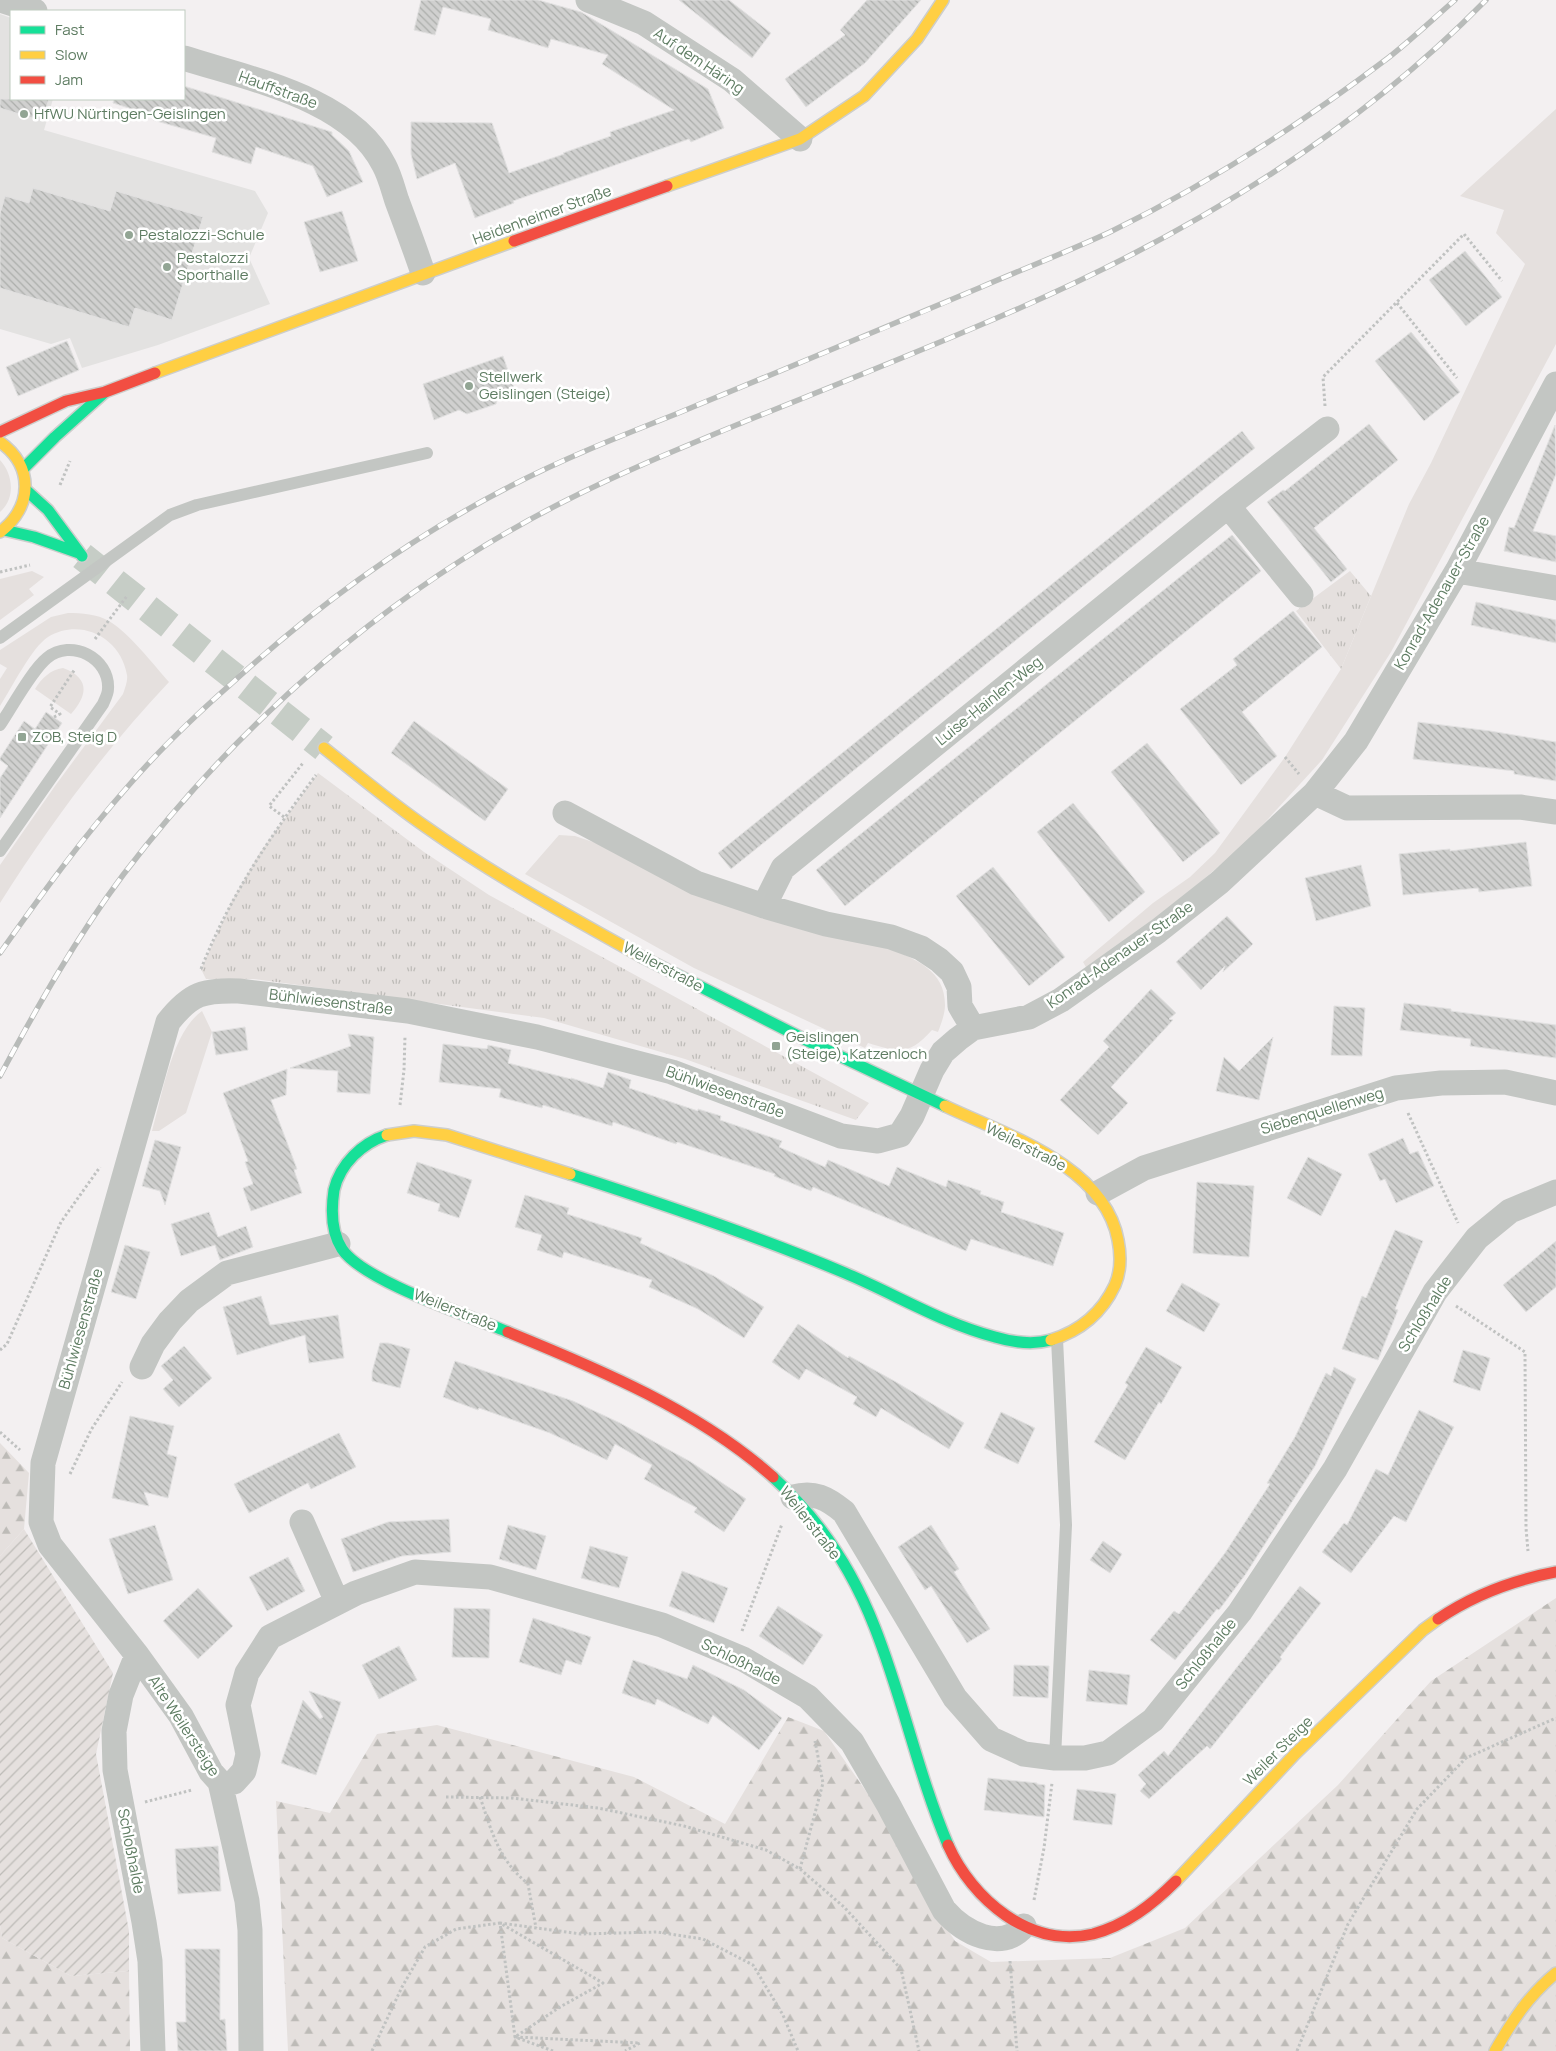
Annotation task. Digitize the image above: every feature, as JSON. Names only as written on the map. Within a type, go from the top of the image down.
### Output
[{"type":"street","points":[[0,0],[32,10]]},
{"type":"street","name":"Auf dem Häring","points":[[588,0],[644,23],[732,80],[800,139]]},
{"type":"street","name":"Heidenheimer Straße","points":[[0,432],[66,401],[105,392],[423,273],[800,139],[864,96],[917,39],[943,0]]},
{"type":"street","name":"Hauffstraße","points":[[185,58],[299,95],[328,109],[348,124],[372,146],[384,166],[423,273]]},
{"type":"street","name":"Konrad-Adenauer-Straße","points":[[922,1096],[932,1070],[943,1052],[973,1028],[1029,1017],[1061,1000],[1158,931],[1220,882],[1315,793],[1356,742],[1457,571],[1556,384]]},
{"type":"street","name":"Heidenheimer Straße","points":[[23,468],[105,392]]},
{"type":"street","name":"Luise-Hainlen-Weg","points":[[764,906],[783,868],[1228,506],[1327,429]]},
{"type":"street","points":[[0,442],[15,455],[23,468],[26,490],[20,512],[2,531]]},
{"type":"street","points":[[2,531],[34,537],[80,555],[48,510],[26,490]]},
{"type":"street","points":[[1228,506],[1301,595]]},
{"type":"street","points":[[1457,571],[1556,588]]},
{"type":"street","name":"Weilerstraße","points":[[324,748],[441,837],[587,927],[767,1020],[1036,1150],[1071,1170],[1098,1194],[1112,1217],[1120,1242],[1120,1267],[1113,1293],[1101,1310],[1082,1326],[1057,1340],[1032,1343],[1003,1340],[973,1331],[834,1268],[618,1188],[447,1135],[420,1130],[400,1131],[377,1138],[356,1151],[343,1171],[333,1194],[331,1221],[338,1244],[352,1261],[369,1273],[418,1296],[574,1358],[643,1392],[718,1435],[764,1469],[793,1497],[822,1533],[852,1578],[875,1626],[938,1824],[962,1872],[991,1906],[1028,1915]]},
{"type":"street","points":[[1315,793],[1347,808],[1520,807],[1556,812]]},
{"type":"street","points":[[565,813],[696,883],[826,924],[891,936],[921,948],[939,960],[952,972],[959,987],[960,1006],[973,1028]]},
{"type":"street","name":"Bühlwiesenstraße","points":[[43,1463],[168,1022],[182,1005],[199,995],[216,990],[239,991],[408,1011],[537,1036],[672,1072],[841,1136],[878,1141],[900,1135],[922,1096]]},
{"type":"street","name":"Siebenquellenweg","points":[[1098,1194],[1144,1168],[1396,1088],[1441,1083],[1505,1082],[1556,1093]]},
{"type":"street","name":"Schloßhalde","points":[[793,1497],[804,1494],[816,1494],[831,1501],[844,1512],[955,1698],[991,1739],[1024,1754],[1055,1758],[1085,1758],[1108,1754],[1153,1720],[1240,1612],[1330,1477],[1435,1292],[1476,1238],[1510,1211],[1556,1192]]},
{"type":"street","points":[[142,1367],[154,1344],[170,1321],[189,1301],[227,1273],[338,1244]]},
{"type":"street","name":"Alte Weilersteige","points":[[43,1463],[41,1522],[50,1545],[137,1655],[181,1716],[211,1772],[220,1782],[247,1901],[250,1930],[251,2051]]},
{"type":"street","points":[[302,1522],[337,1602]]},
{"type":"street","name":"Schloßhalde","points":[[220,1782],[228,1784],[234,1782],[244,1771],[248,1754],[238,1705],[248,1673],[270,1637],[356,1593],[415,1572],[490,1577],[662,1625],[732,1655],[808,1697],[852,1742],[888,1804],[944,1910],[955,1923],[970,1933],[990,1938],[1007,1938],[1018,1933],[1028,1915]]},
{"type":"street","name":"Weiler Steige","points":[[1028,1915],[1059,1936],[1084,1935],[1107,1931],[1149,1907],[1189,1868],[1253,1796],[1422,1630],[1447,1612],[1488,1590],[1518,1580],[1556,1572]]},
{"type":"street","name":"Schloßhalde","points":[[137,1655],[121,1695],[114,1731],[115,1770],[143,1912],[150,1961],[152,2051]]},
{"type":"street","points":[[1495,2051],[1509,2026],[1528,2000],[1556,1973]]},
{"type":"lane","points":[[0,638],[170,515],[197,505],[427,453]]},
{"type":"lane","points":[[0,725],[39,666],[53,654],[59,651],[74,650],[86,653],[96,660],[104,672],[108,689],[103,704],[0,851]]},
{"type":"lane","points":[[1055,1758],[1066,1524],[1057,1340]]},
{"type":"path","points":[[1327,429],[1323,377],[1464,234],[1502,281]]},
{"type":"path","points":[[1397,303],[1457,378]]},
{"type":"path","points":[[0,572],[39,563]]},
{"type":"path","points":[[90,646],[127,596]]},
{"type":"path","points":[[54,718],[60,714],[50,707],[78,665]]},
{"type":"path","points":[[284,817],[269,806],[304,762]]},
{"type":"path","points":[[199,995],[201,969],[232,900],[259,854],[284,817],[318,773]]},
{"type":"path","points":[[402,1100],[404,1038]]},
{"type":"path","points":[[1396,1088],[1455,1215]]},
{"type":"path","points":[[0,1350],[7,1344],[61,1222],[97,1170],[104,1163]]},
{"type":"path","points":[[1435,1292],[1525,1352],[1526,1528]]},
{"type":"path","points":[[69,1476],[102,1411],[131,1372],[142,1367]]},
{"type":"path","points":[[732,1655],[793,1497]]},
{"type":"path","points":[[1297,2051],[1348,1924],[1417,1809],[1466,1758],[1556,1718]]},
{"type":"path","points":[[800,1869],[822,1783],[814,1738]]},
{"type":"path","points":[[1028,1915],[1044,1848],[1055,1758]]},
{"type":"path","points":[[164,1798],[196,1789]]},
{"type":"path","points":[[446,1797],[552,1801],[598,1808],[684,1826],[766,1850],[800,1869],[844,1907],[901,1970],[919,2051]]},
{"type":"path","points":[[480,1797],[497,1846],[515,1873],[528,1884],[536,1928]]},
{"type":"path","points":[[500,1923],[603,1983],[560,2007],[515,2037]]},
{"type":"path","points":[[500,1923],[515,2037]]},
{"type":"path","points":[[372,2051],[402,1987],[425,1947],[456,1929],[500,1923],[581,1934],[657,1932],[703,1939],[753,1965],[783,2015],[798,2051]]},
{"type":"path","points":[[1010,1956],[1017,2051]]},
{"type":"path","points":[[515,2037],[553,2051]]},
{"type":"path","points":[[515,2037],[640,2044],[625,2051]]},
{"type":"shaded area","name":"Pestalozzi-Schule","points":[[0,14],[10,18],[10,100],[53,100],[44,130],[255,191],[268,213],[249,258],[270,304],[158,345],[82,368],[70,338],[51,344],[0,329]]},
{"type":"green space","points":[[1556,109],[1556,344],[1391,652],[1322,760],[1247,842],[1176,903],[1087,969],[1083,962],[1153,903],[1190,877],[1215,853],[1285,757],[1341,669],[1409,504],[1431,463],[1525,264],[1496,233],[1504,210],[1460,196]]},
{"type":"green space","points":[[0,460],[8,472],[11,486],[9,500],[0,512]]},
{"type":"green space","points":[[32,571],[44,577],[29,589],[34,595],[0,620],[0,579]]},
{"type":"green space","points":[[1350,571],[1371,596],[1341,669],[1296,611]]},
{"type":"green space","points":[[68,613],[89,614],[100,617],[117,626],[133,641],[169,682],[79,788],[38,845],[0,903],[0,865],[123,694],[127,682],[123,662],[117,651],[108,641],[86,630],[73,629],[61,631],[48,637],[35,650],[0,706],[0,679],[7,668],[0,664],[0,650],[51,617]]},
{"type":"green space","points":[[63,668],[78,677],[84,688],[81,700],[71,714],[35,689],[47,675]]},
{"type":"green space","points":[[318,773],[424,852],[489,895],[869,1103],[856,1120],[685,1059],[544,1018],[254,979],[206,979],[201,969],[232,901],[259,854]]},
{"type":"green space","points":[[559,835],[575,836],[596,843],[889,948],[919,962],[934,975],[944,993],[944,1015],[938,1032],[932,1030],[917,1044],[903,1050],[868,1043],[865,1048],[694,968],[525,874]]},
{"type":"green space","points":[[202,1011],[212,1032],[186,1113],[159,1131],[152,1131],[164,1083],[176,1049],[183,1034]]},
{"type":"green space","points":[[0,1443],[29,1473],[24,1529],[0,1556]]},
{"type":"green space","points":[[24,1529],[113,1673],[96,1754],[129,1931],[129,1971],[71,1976],[2,1938],[0,1924],[0,1556]]},
{"type":"green space","points":[[1556,1598],[1556,2051],[288,2051],[276,1801],[330,1813],[377,1734],[437,1725],[634,1777],[725,1824],[788,1717],[824,1731],[877,1807],[921,1889],[955,1941],[991,1962],[1110,1958],[1185,1928],[1338,1785],[1431,1681]]},
{"type":"green space","points":[[0,1924],[2,1938],[71,1976],[129,1971],[130,2051],[0,2051]]},
{"type":"building","points":[[421,0],[538,0],[581,12],[708,89],[724,128],[691,142],[689,139],[513,201],[514,203],[475,218],[455,163],[417,179],[411,154],[411,122],[492,123],[509,173],[611,136],[610,132],[674,110],[602,64],[608,55],[551,39],[548,48],[488,30],[491,19],[443,7],[435,35],[414,30]]},
{"type":"building","points":[[679,0],[729,0],[771,33],[752,58]]},
{"type":"building","points":[[867,0],[921,0],[865,63],[806,107],[785,79],[845,35],[840,30]]},
{"type":"building","points":[[185,86],[332,132],[332,135],[349,151],[363,182],[327,197],[313,166],[256,147],[251,164],[212,152],[216,138],[153,120],[154,116],[113,103],[114,100],[185,100]]},
{"type":"building","points":[[0,99],[49,100],[42,121],[0,108]]},
{"type":"building","points":[[33,188],[110,211],[116,191],[203,217],[172,320],[135,308],[129,327],[0,288],[0,214],[5,196],[29,203]]},
{"type":"building","points":[[342,211],[358,261],[320,272],[304,222]]},
{"type":"building","points":[[1465,251],[1502,297],[1466,326],[1429,280]]},
{"type":"building","points":[[1411,332],[1460,392],[1424,421],[1375,361]]},
{"type":"building","points":[[67,341],[79,370],[18,396],[6,367]]},
{"type":"building","name":"Stellwerk Geislingen (Steige)","points":[[503,356],[514,388],[498,395],[496,404],[467,414],[459,410],[434,420],[423,384]]},
{"type":"building","points":[[1369,424],[1398,460],[1314,528],[1347,569],[1331,582],[1267,502],[1283,490],[1285,491]]},
{"type":"building","points":[[1555,425],[1556,474],[1533,531],[1556,536],[1556,562],[1504,551],[1509,527],[1514,528]]},
{"type":"building","points":[[1242,431],[1255,448],[731,869],[718,853]]},
{"type":"building","points":[[1232,535],[1261,571],[845,906],[816,870]]},
{"type":"building","points":[[1476,602],[1556,620],[1556,643],[1471,625]]},
{"type":"building","points":[[1293,611],[1322,647],[1242,712],[1277,756],[1241,785],[1180,709],[1237,665],[1233,659]]},
{"type":"building","points":[[46,712],[62,723],[0,818],[0,778],[8,766],[0,758],[24,721],[35,729]]},
{"type":"building","points":[[414,721],[508,789],[485,821],[391,753]]},
{"type":"building","points":[[1418,722],[1556,742],[1556,781],[1514,774],[1514,771],[1413,759]]},
{"type":"building","points":[[1147,743],[1220,833],[1183,862],[1111,772]]},
{"type":"building","points":[[1073,803],[1145,892],[1109,922],[1037,832]]},
{"type":"building","points":[[1526,842],[1532,886],[1479,892],[1478,888],[1403,895],[1399,854],[1450,849],[1450,851]]},
{"type":"building","points":[[1361,865],[1371,906],[1316,921],[1305,878]]},
{"type":"building","points":[[993,867],[1065,957],[1029,986],[956,896]]},
{"type":"building","points":[[1227,916],[1253,944],[1223,972],[1225,966],[1201,990],[1176,962]]},
{"type":"building","points":[[1151,989],[1176,1013],[1169,1019],[1173,1020],[1111,1087],[1128,1103],[1098,1135],[1060,1100],[1109,1047],[1103,1041]]},
{"type":"building","points":[[1404,1003],[1556,1025],[1556,1058],[1470,1046],[1471,1039],[1400,1030]]},
{"type":"building","points":[[1334,1006],[1365,1008],[1362,1056],[1331,1055]]},
{"type":"building","points":[[245,1027],[248,1050],[216,1055],[212,1032]]},
{"type":"building","points":[[348,1034],[374,1037],[370,1094],[337,1092],[338,1071],[290,1068],[351,1046]]},
{"type":"building","points":[[1273,1037],[1259,1100],[1216,1091],[1224,1057],[1239,1071]]},
{"type":"building","points":[[443,1044],[487,1049],[488,1045],[511,1050],[508,1063],[571,1078],[603,1088],[608,1072],[631,1080],[629,1088],[698,1111],[698,1109],[721,1116],[720,1120],[782,1141],[779,1147],[825,1167],[828,1160],[889,1186],[897,1167],[946,1187],[948,1180],[981,1191],[980,1194],[1004,1202],[1001,1212],[1064,1233],[1053,1266],[971,1239],[966,1251],[813,1187],[811,1191],[774,1176],[775,1174],[677,1142],[676,1144],[613,1122],[612,1126],[543,1105],[542,1108],[499,1097],[501,1089],[439,1082]]},
{"type":"building","points":[[287,1069],[286,1095],[271,1100],[297,1169],[294,1170],[302,1193],[251,1211],[243,1188],[253,1184],[245,1162],[248,1161],[223,1093]]},
{"type":"building","points":[[1403,1138],[1410,1154],[1418,1151],[1434,1186],[1396,1203],[1385,1179],[1380,1181],[1368,1154]]},
{"type":"building","points":[[155,1140],[181,1147],[165,1205],[160,1191],[142,1186]]},
{"type":"building","points":[[1308,1157],[1342,1174],[1321,1216],[1287,1198]]},
{"type":"building","points":[[417,1162],[472,1180],[459,1218],[438,1211],[440,1204],[407,1193]]},
{"type":"building","points":[[1197,1182],[1254,1186],[1249,1257],[1193,1253]]},
{"type":"building","points":[[525,1195],[569,1208],[567,1214],[642,1238],[640,1243],[714,1276],[764,1307],[744,1338],[698,1309],[649,1287],[652,1280],[564,1252],[562,1258],[537,1250],[542,1235],[515,1227]]},
{"type":"building","points":[[209,1212],[218,1237],[246,1226],[253,1247],[220,1260],[215,1245],[181,1256],[171,1224]]},
{"type":"building","points":[[1395,1230],[1423,1241],[1395,1309],[1398,1310],[1378,1360],[1342,1349],[1362,1296],[1366,1298]]},
{"type":"building","points":[[1556,1241],[1556,1287],[1526,1312],[1503,1285]]},
{"type":"building","points":[[125,1245],[150,1252],[136,1299],[111,1292]]},
{"type":"building","points":[[1182,1283],[1220,1304],[1204,1332],[1166,1311]]},
{"type":"building","points":[[261,1296],[270,1325],[338,1315],[344,1358],[309,1363],[305,1335],[237,1355],[223,1307]]},
{"type":"building","points":[[798,1324],[848,1358],[849,1356],[896,1382],[964,1423],[949,1449],[881,1408],[876,1417],[853,1404],[857,1397],[806,1369],[799,1380],[772,1362]]},
{"type":"building","points":[[380,1343],[388,1343],[410,1349],[400,1388],[372,1381],[372,1372]]},
{"type":"building","points":[[184,1346],[212,1378],[179,1407],[163,1389],[173,1380],[161,1366]]},
{"type":"building","points":[[1146,1347],[1182,1367],[1125,1460],[1094,1442],[1128,1385],[1125,1383]]},
{"type":"building","points":[[1463,1350],[1490,1358],[1480,1391],[1453,1382]]},
{"type":"building","points":[[455,1361],[573,1401],[620,1423],[691,1462],[746,1499],[724,1532],[694,1512],[697,1508],[644,1479],[652,1465],[615,1444],[607,1460],[550,1433],[443,1397]]},
{"type":"building","points":[[1334,1367],[1356,1379],[1315,1466],[1245,1575],[1219,1610],[1217,1609],[1175,1660],[1150,1640],[1174,1611],[1179,1614],[1225,1553],[1270,1484],[1267,1483],[1295,1437],[1326,1373],[1331,1376]]},
{"type":"building","points":[[1419,1410],[1454,1427],[1406,1522],[1394,1516],[1351,1573],[1322,1552],[1344,1523],[1347,1525],[1376,1469],[1388,1475]]},
{"type":"building","points":[[1001,1412],[1035,1428],[1018,1464],[984,1448]]},
{"type":"building","points":[[130,1416],[174,1426],[167,1454],[177,1457],[168,1498],[144,1492],[149,1506],[112,1498]]},
{"type":"building","points":[[339,1433],[356,1467],[311,1489],[308,1483],[249,1513],[234,1484]]},
{"type":"building","points":[[449,1519],[451,1552],[402,1556],[353,1572],[341,1539],[388,1522]]},
{"type":"building","points":[[155,1525],[173,1580],[128,1594],[109,1539]]},
{"type":"building","points":[[508,1525],[546,1536],[536,1570],[499,1559]]},
{"type":"building","points":[[931,1525],[959,1569],[954,1572],[990,1629],[967,1643],[931,1586],[925,1590],[898,1547]]},
{"type":"building","points":[[1103,1541],[1122,1554],[1110,1573],[1090,1560]]},
{"type":"building","points":[[590,1546],[628,1557],[619,1588],[581,1578]]},
{"type":"building","points":[[288,1557],[305,1591],[267,1611],[249,1577]]},
{"type":"building","points":[[682,1571],[728,1588],[714,1623],[669,1606]]},
{"type":"building","points":[[1300,1586],[1321,1603],[1280,1657],[1282,1659],[1210,1749],[1207,1746],[1149,1799],[1140,1791],[1146,1784],[1138,1775],[1164,1751],[1168,1756]]},
{"type":"building","points":[[198,1588],[233,1626],[198,1659],[163,1621]]},
{"type":"building","points":[[778,1606],[823,1635],[803,1665],[759,1636]]},
{"type":"building","points":[[454,1608],[490,1609],[489,1658],[452,1657]]},
{"type":"building","points":[[533,1618],[591,1637],[581,1665],[566,1660],[561,1675],[519,1662]]},
{"type":"building","points":[[399,1646],[417,1680],[379,1699],[362,1665]]},
{"type":"building","points":[[633,1660],[687,1679],[693,1665],[744,1690],[782,1718],[759,1750],[713,1715],[708,1724],[657,1699],[655,1705],[622,1693]]},
{"type":"building","points":[[1014,1665],[1049,1666],[1048,1698],[1013,1696]]},
{"type":"building","points":[[1089,1670],[1130,1675],[1127,1705],[1086,1701]]},
{"type":"building","points":[[309,1691],[341,1702],[316,1775],[281,1763],[303,1700],[320,1719],[323,1717]]},
{"type":"building","points":[[988,1778],[1045,1785],[1044,1817],[984,1810]]},
{"type":"building","points":[[1077,1789],[1116,1794],[1112,1825],[1073,1820]]},
{"type":"building","points":[[218,1846],[221,1891],[178,1894],[175,1849]]},
{"type":"building","points":[[185,1949],[220,1949],[220,2020],[225,2019],[227,2051],[178,2051],[176,2022],[186,2022]]},
{"type":"tunnel","points":[[82,556],[324,748]]},
{"type":"railway","points":[[0,953],[79,845],[166,745],[218,696],[295,629],[396,554],[468,509],[526,478],[611,440],[1061,253],[1110,232],[1147,213],[1253,152],[1322,106],[1388,58],[1455,0]]},
{"type":"railway","points":[[0,1076],[43,999],[89,923],[123,875],[169,818],[217,764],[269,712],[323,663],[380,617],[439,575],[501,536],[587,490],[678,449],[999,317],[1131,255],[1195,220],[1258,182],[1319,141],[1378,97],[1433,50],[1486,0]]},
{"type":"traffic: fast","points":[[23,469],[104,393]]},
{"type":"traffic: fast","points":[[26,490],[48,510],[82,556]]},
{"type":"traffic: fast","points":[[4,530],[34,537],[79,553]]},
{"type":"traffic: fast","points":[[642,957],[808,1041],[945,1106]]},
{"type":"traffic: fast","points":[[387,1135],[369,1143],[353,1156],[337,1180],[332,1213],[334,1228],[342,1249],[354,1261],[371,1273],[394,1285],[508,1332]]},
{"type":"traffic: fast","points":[[570,1174],[674,1208],[777,1246],[864,1281],[937,1316],[975,1331],[1002,1339],[1030,1343],[1051,1340]]},
{"type":"traffic: fast","points":[[773,1477],[805,1510],[833,1546],[866,1607],[885,1655],[928,1791],[948,1845]]},
{"type":"traffic: slow","points":[[667,186],[800,139],[864,96],[917,39],[943,0]]},
{"type":"traffic: slow","points":[[155,373],[514,241]]},
{"type":"traffic: slow","points":[[0,442],[19,463],[24,474],[25,487],[19,511],[0,532]]},
{"type":"traffic: slow","points":[[324,748],[400,808],[452,845],[532,895],[642,957]]},
{"type":"traffic: slow","points":[[945,1106],[1023,1141],[1049,1156],[1073,1172],[1094,1192],[1109,1214],[1120,1251],[1120,1263],[1115,1285],[1104,1304],[1089,1320],[1071,1332],[1051,1340]]},
{"type":"traffic: slow","points":[[387,1135],[414,1131],[447,1135],[570,1174]]},
{"type":"traffic: slow","points":[[1176,1881],[1295,1754],[1423,1630],[1438,1619]]},
{"type":"traffic: slow","points":[[1495,2051],[1522,2009],[1537,1990],[1556,1973]]},
{"type":"traffic: jam","points":[[514,241],[667,186]]},
{"type":"traffic: jam","points":[[0,432],[66,401],[105,392],[155,373]]},
{"type":"traffic: jam","points":[[508,1332],[612,1377],[681,1412],[744,1453],[773,1477]]},
{"type":"traffic: jam","points":[[1438,1619],[1466,1602],[1495,1589],[1525,1579],[1556,1572]]},
{"type":"traffic: jam","points":[[948,1845],[972,1884],[988,1901],[1026,1927],[1047,1934],[1070,1937],[1093,1934],[1105,1930],[1138,1913],[1176,1881]]},
{"type":"place","name":"HfWU Nürtingen-Geislingen","points":[[24,114]]},
{"type":"place","name":"Pestalozzi-Schule","points":[[129,235]]},
{"type":"place","name":"Pestalozzi Sporthalle","points":[[167,267]]},
{"type":"place","name":"Stellwerk Geislingen (Steige)","points":[[469,386]]},
{"type":"place","name":"ZOB, Steig D","points":[[22,737]]},
{"type":"place","name":"Geislingen (Steige), Katzenloch","points":[[776,1046]]}]
